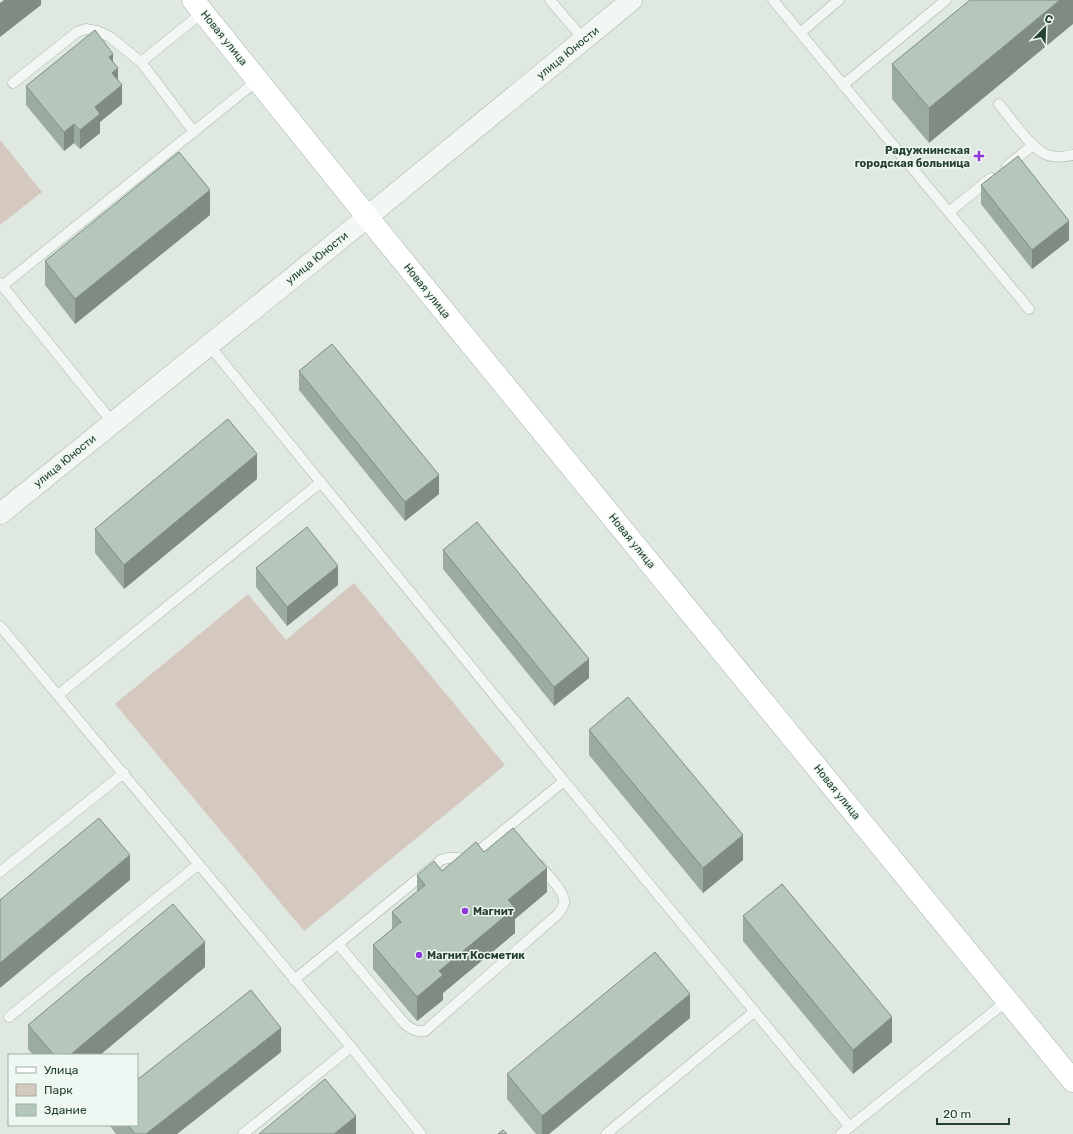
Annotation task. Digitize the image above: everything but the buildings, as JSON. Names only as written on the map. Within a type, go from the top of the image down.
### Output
[{"type":"street","name":"улица Юности","points":[[0,514],[632,0]]},
{"type":"street","name":"Новая улица","points":[[198,6],[367,217],[1073,1081]]},
{"type":"lane","points":[[550,0],[584,40]]},
{"type":"lane","points":[[773,0],[1028,309]]},
{"type":"lane","points":[[800,32],[840,0]]},
{"type":"lane","points":[[843,85],[946,0]]},
{"type":"lane","points":[[140,62],[198,6]]},
{"type":"lane","points":[[13,83],[77,32],[86,29],[97,31],[110,37],[140,62],[194,132]]},
{"type":"lane","points":[[113,423],[1,285],[258,80]]},
{"type":"lane","points":[[999,104],[1033,145],[1046,154],[1062,157],[1073,155]]},
{"type":"lane","points":[[949,212],[1033,145]]},
{"type":"lane","points":[[209,345],[564,781],[850,1127]]},
{"type":"lane","points":[[58,695],[321,482]]},
{"type":"lane","points":[[0,626],[124,773],[351,1047],[421,1134]]},
{"type":"lane","points":[[0,872],[124,773]]},
{"type":"lane","points":[[294,980],[441,860],[448,857],[462,859],[470,858],[510,831],[564,781]]},
{"type":"lane","points":[[338,944],[404,1023],[410,1028],[418,1031],[425,1031],[563,908],[565,902],[563,894],[533,858]]},
{"type":"lane","points":[[9,1017],[199,864]]},
{"type":"lane","points":[[842,1134],[1008,1000]]},
{"type":"lane","points":[[606,1134],[755,1011]]},
{"type":"lane","points":[[243,1134],[351,1047]]},
{"type":"green space","points":[[0,140],[42,192],[0,225]]},
{"type":"green space","points":[[354,583],[505,765],[304,931],[115,704],[248,594],[286,640]]},
{"type":"place","name":"Радужнинская городская больница","points":[[979,156]]},
{"type":"place","name":"Магнит","points":[[465,911]]},
{"type":"place","name":"Магнит Косметик","points":[[419,955]]}]
